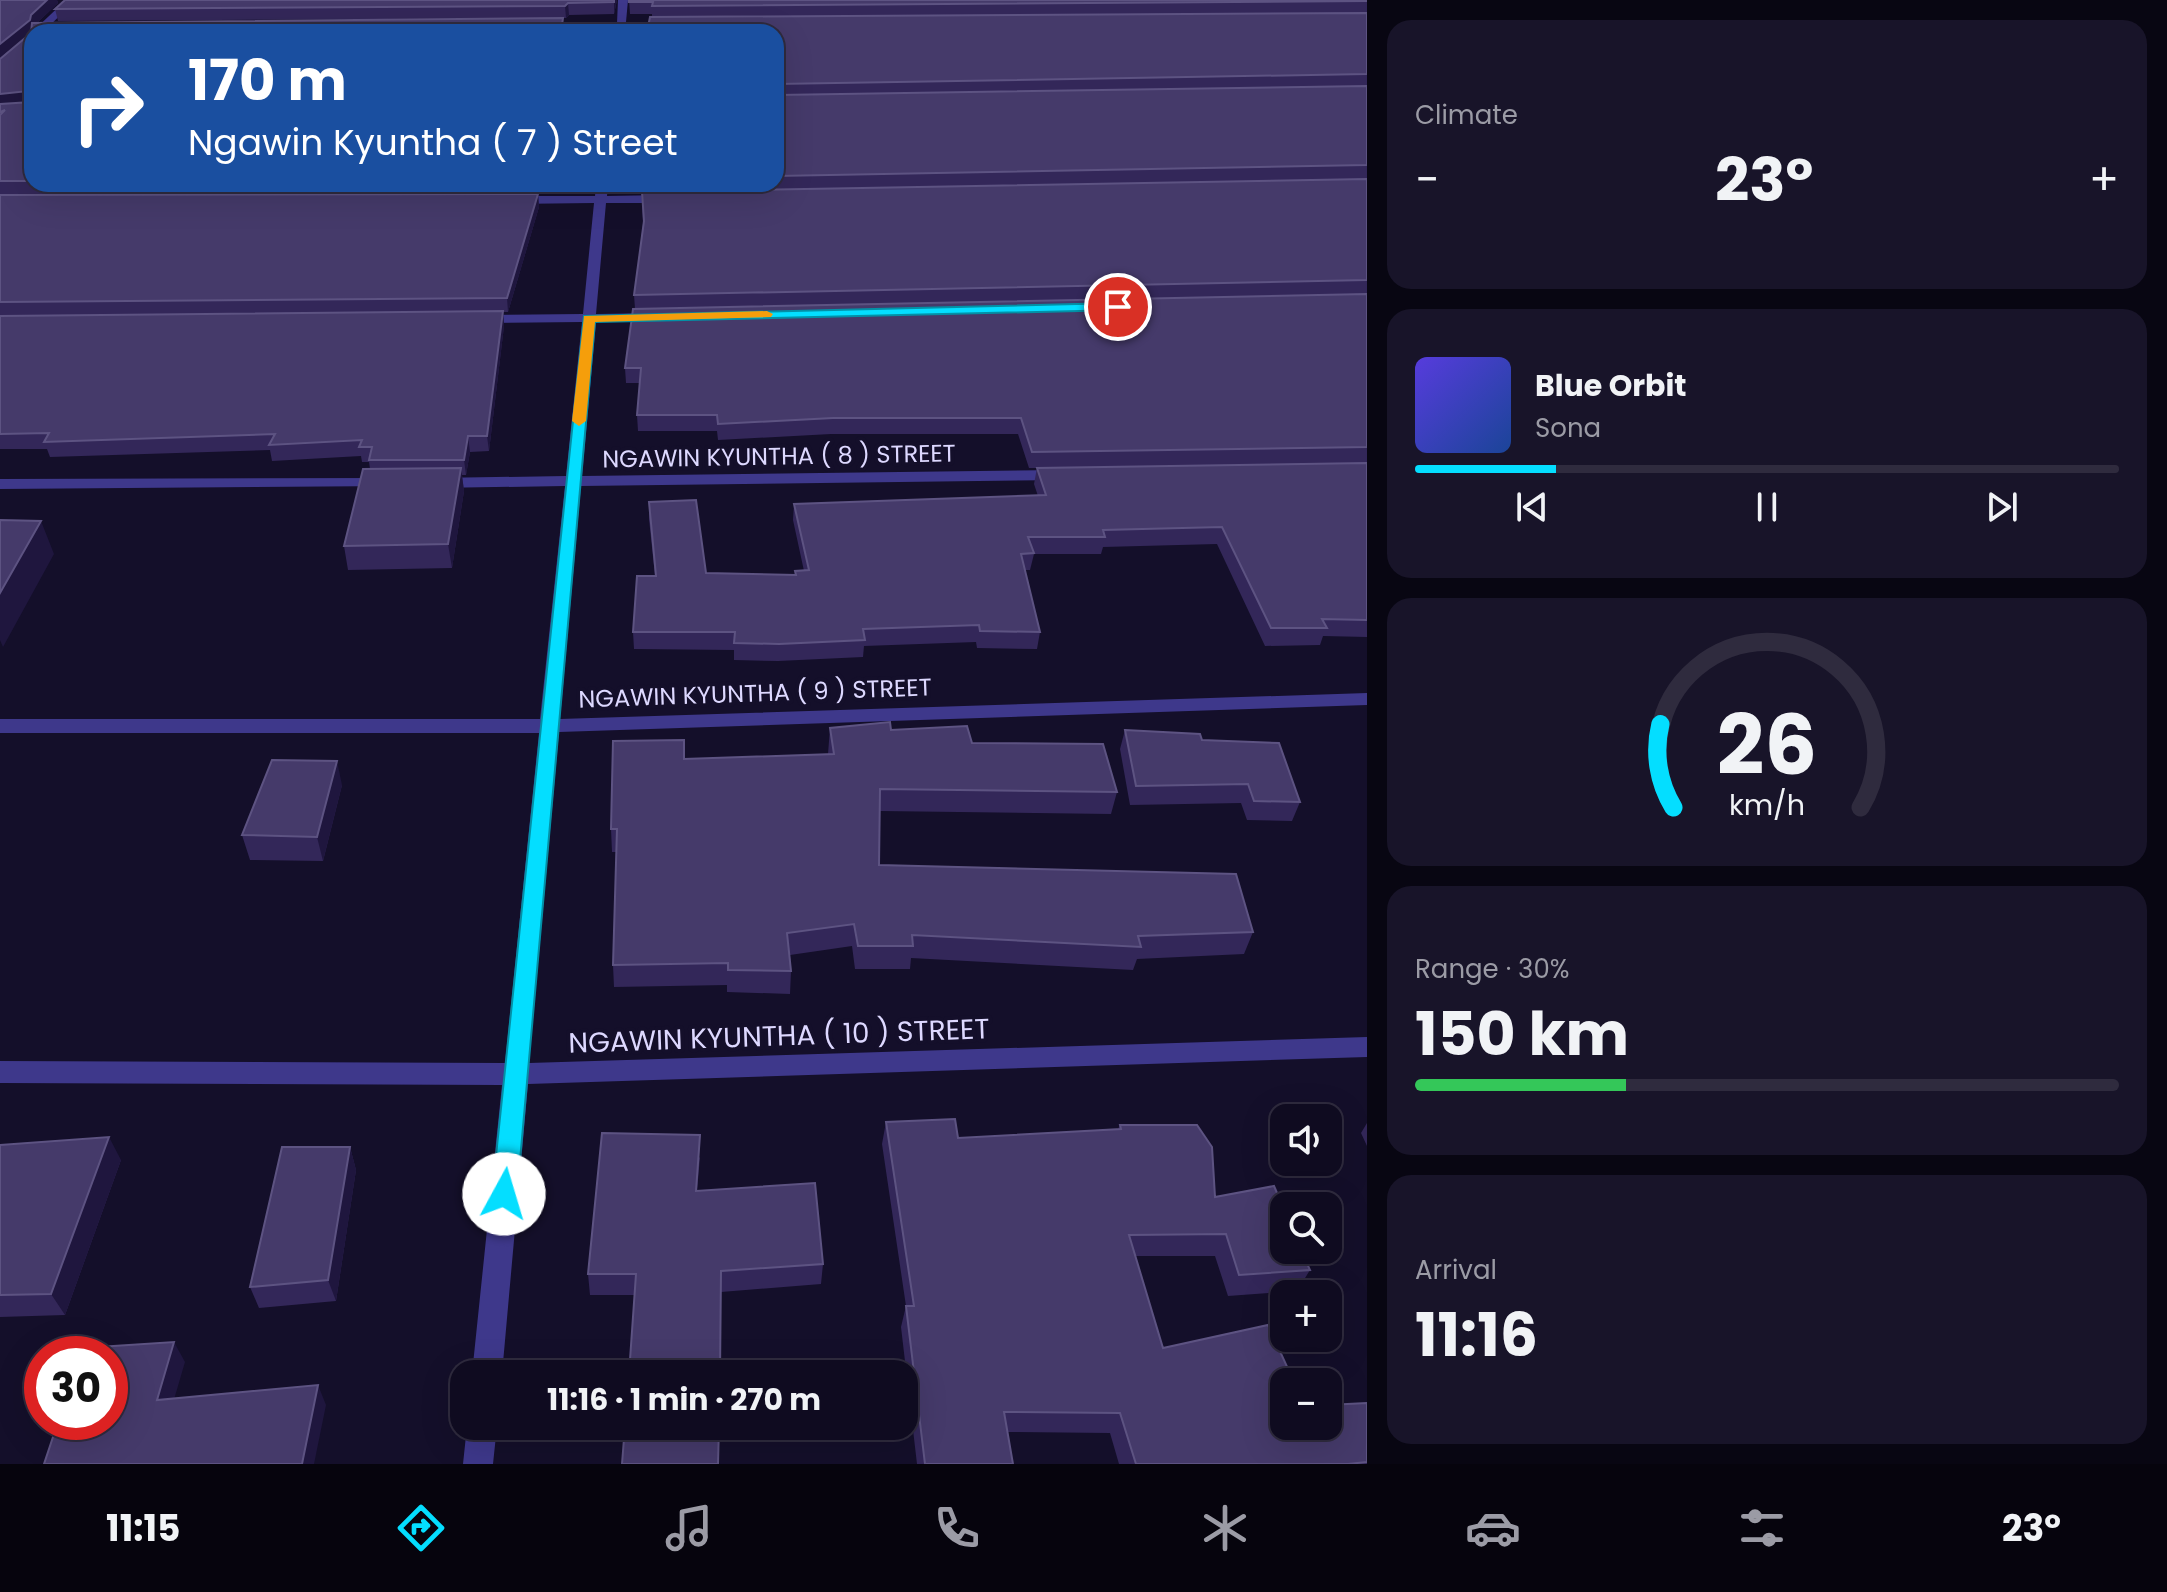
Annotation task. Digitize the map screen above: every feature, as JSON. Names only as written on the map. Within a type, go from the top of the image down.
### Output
[{"type":"street","points":[[45,24],[71,0]]},
{"type":"street","points":[[622,24],[623,0]]},
{"type":"street","points":[[490,200],[601,192],[680,199]]},
{"type":"street","points":[[488,1360],[601,192]]},
{"type":"street","points":[[461,319],[668,317]]},
{"type":"street","name":"NGAWIN KYUNTHA ( 8 ) STREET","points":[[0,484],[573,483],[1081,475]]},
{"type":"street","name":"NGAWIN KYUNTHA ( 9 ) STREET","points":[[0,726],[549,726],[1367,699]]},
{"type":"street","name":"NGAWIN KYUNTHA ( 10 ) STREET","points":[[0,1072],[516,1074],[1367,1047]]},
{"type":"street","points":[[478,1464],[481,1440]]},
{"type":"building","points":[[0,0],[47,0],[31,15],[30,20],[0,44]]},
{"type":"building","points":[[65,0],[614,2],[568,3],[565,6],[55,9]]},
{"type":"building","points":[[629,0],[1367,1],[652,6],[653,2]]},
{"type":"building","points":[[1367,13],[1367,74],[784,84],[784,24],[649,24],[650,17]]},
{"type":"building","points":[[563,18],[562,24],[32,23]]},
{"type":"building","points":[[24,39],[24,91],[0,94],[0,59]]},
{"type":"building","points":[[1367,86],[1367,165],[784,176],[784,95]]},
{"type":"building","points":[[24,102],[24,181],[0,181],[0,115],[5,110],[0,112],[0,104]]},
{"type":"building","points":[[1367,179],[1367,280],[634,295],[644,221],[642,192],[784,192],[784,189]]},
{"type":"building","points":[[538,194],[507,298],[0,302],[0,195]]},
{"type":"building","points":[[1367,294],[1367,447],[1032,452],[1021,418],[833,418],[718,424],[717,415],[637,415],[641,368],[625,368],[633,309]]},
{"type":"building","points":[[503,311],[487,436],[468,436],[464,460],[369,460],[372,447],[359,447],[362,440],[269,445],[275,434],[44,442],[49,433],[0,434],[0,316]]},
{"type":"building","points":[[1367,463],[1367,620],[1322,619],[1327,628],[1271,628],[1222,527],[1103,530],[1105,537],[1028,537],[1034,553],[1021,554],[1040,632],[980,631],[979,625],[863,629],[865,640],[779,644],[734,643],[735,632],[633,632],[637,576],[656,576],[649,502],[696,500],[706,573],[796,575],[795,571],[809,570],[794,504],[1046,495],[1037,468]]},
{"type":"building","points":[[461,468],[448,544],[344,546],[363,469]]},
{"type":"building","points":[[0,520],[41,521],[0,593]]},
{"type":"building","points":[[890,722],[891,730],[967,726],[972,743],[1103,744],[1117,792],[880,789],[879,865],[1236,874],[1253,932],[1138,936],[1141,947],[912,935],[913,946],[858,946],[854,924],[787,933],[791,971],[728,970],[728,963],[613,965],[617,829],[611,829],[613,741],[684,740],[684,759],[834,754],[830,728]]},
{"type":"building","points":[[1125,730],[1200,734],[1202,740],[1279,743],[1300,802],[1254,801],[1248,784],[1136,786]]},
{"type":"building","points":[[272,760],[337,761],[317,837],[242,835]]},
{"type":"building","points":[[955,1119],[958,1138],[1121,1129],[1120,1125],[1197,1125],[1212,1147],[1215,1197],[1274,1186],[1277,1192],[1270,1192],[1270,1264],[1307,1264],[1310,1270],[1239,1275],[1226,1234],[1129,1235],[1163,1348],[1268,1325],[1270,1352],[1280,1352],[1288,1368],[1270,1368],[1270,1440],[1342,1440],[1342,1404],[1367,1403],[1367,1462],[1136,1464],[1120,1413],[1004,1412],[1013,1464],[925,1464],[918,1406],[918,1360],[912,1360],[906,1306],[914,1306],[886,1122]]},
{"type":"building","points":[[602,1133],[700,1135],[696,1191],[815,1183],[823,1264],[721,1271],[720,1360],[630,1360],[636,1274],[588,1274]]},
{"type":"building","points":[[109,1137],[51,1294],[0,1295],[0,1145]]},
{"type":"building","points":[[282,1147],[350,1147],[328,1280],[250,1287]]},
{"type":"building","points":[[174,1342],[157,1400],[318,1385],[302,1464],[44,1464],[52,1440],[128,1440],[128,1345]]},
{"type":"building","points":[[624,1440],[719,1440],[718,1464],[622,1464]]},
{"type":"slow traffic","points":[[579,421],[589,318],[767,314]]},
{"type":"route","points":[[504,1194],[589,318],[1118,307]]}]
